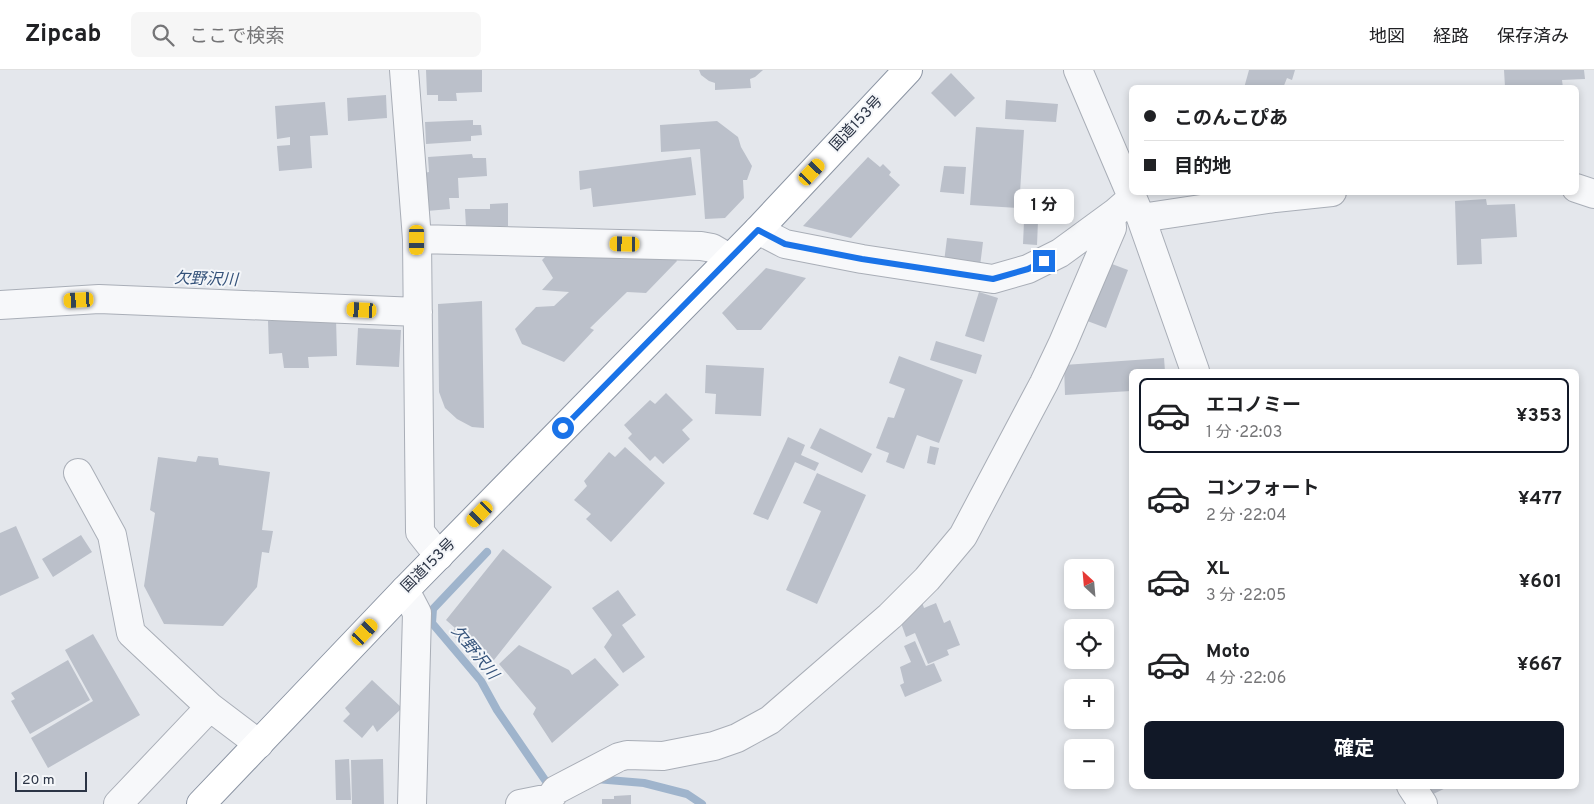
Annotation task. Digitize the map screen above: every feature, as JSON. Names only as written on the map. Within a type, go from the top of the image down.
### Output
[{"type":"highway","name":"国道153号","points":[[201,804],[405,590],[758,230],[908,70]]},
{"type":"street","points":[[404,70],[417,240],[420,532],[439,556]]},
{"type":"street","points":[[1078,70],[1129,191]]},
{"type":"street","points":[[1579,189],[1594,194]]},
{"type":"street","points":[[1131,195],[1194,369]]},
{"type":"street","points":[[758,230],[785,244],[862,259],[993,279],[1028,269],[1060,253],[1111,216],[1136,208],[1304,195]]},
{"type":"street","points":[[520,804],[550,798],[556,790],[619,757],[627,755],[663,756],[714,746],[737,738],[757,728],[794,700],[890,616],[921,585],[964,536],[1063,343],[1112,228],[1111,216]]},
{"type":"street","points":[[417,240],[701,246],[712,248],[729,258]]},
{"type":"street","points":[[0,304],[99,299],[418,312]]},
{"type":"street","points":[[78,473],[112,534],[131,633],[210,706],[260,744]]},
{"type":"street","points":[[405,590],[417,613],[412,804]]},
{"type":"street","points":[[118,804],[210,706]]},
{"type":"street","points":[[1413,789],[1423,804]]},
{"type":"building","points":[[426,70],[482,70],[482,92],[456,93],[457,101],[438,101],[438,95],[427,95]]},
{"type":"building","points":[[699,70],[763,70],[750,79],[751,88],[715,90],[715,83],[701,75]]},
{"type":"building","points":[[1249,70],[1295,70],[1292,80],[1287,78],[1284,85],[1245,85]]},
{"type":"building","points":[[1504,70],[1584,70],[1585,79],[1562,80],[1563,85],[1505,85]]},
{"type":"building","points":[[951,73],[975,98],[955,117],[931,93]]},
{"type":"building","points":[[386,95],[387,118],[348,121],[347,98]]},
{"type":"building","points":[[1006,100],[1058,104],[1056,122],[1005,119]]},
{"type":"building","points":[[325,102],[328,135],[310,136],[312,168],[279,171],[277,146],[290,145],[290,137],[277,139],[275,106]]},
{"type":"building","points":[[473,120],[473,125],[481,125],[482,135],[471,136],[471,141],[426,144],[425,122]]},
{"type":"building","points":[[717,121],[738,137],[741,147],[752,166],[747,180],[743,180],[744,198],[725,218],[705,219],[700,149],[661,152],[660,125]]},
{"type":"building","points":[[976,127],[1024,130],[1019,208],[970,205]]},
{"type":"building","points":[[472,154],[473,158],[486,158],[487,176],[458,178],[459,198],[449,198],[450,209],[427,211],[424,173],[429,172],[428,157]]},
{"type":"building","points":[[691,157],[696,195],[593,207],[591,188],[580,190],[579,171]]},
{"type":"building","points":[[868,157],[880,167],[883,164],[891,172],[889,175],[900,185],[851,238],[803,226]]},
{"type":"building","points":[[944,166],[966,167],[964,194],[940,192]]},
{"type":"building","points":[[1486,199],[1487,205],[1515,204],[1517,237],[1481,239],[1482,264],[1457,265],[1455,201]]},
{"type":"building","points":[[508,203],[508,226],[466,227],[465,209],[490,209],[490,204]]},
{"type":"building","points":[[1024,221],[1038,221],[1037,245],[1023,244]]},
{"type":"building","points":[[947,238],[983,242],[980,266],[944,262]]},
{"type":"building","points":[[549,253],[672,254],[677,261],[646,293],[627,292],[590,328],[594,330],[564,362],[522,344],[515,329],[536,307],[554,306],[569,292],[542,290],[553,278],[542,260]]},
{"type":"building","points":[[1104,261],[1128,270],[1106,328],[1082,319]]},
{"type":"building","points":[[766,268],[806,278],[761,330],[737,330],[722,313]]},
{"type":"building","points":[[979,292],[998,298],[984,342],[965,336]]},
{"type":"building","points":[[482,301],[484,428],[472,427],[457,419],[445,408],[439,392],[438,304]]},
{"type":"building","points":[[336,318],[337,356],[308,357],[309,368],[284,368],[282,353],[269,354],[268,321]]},
{"type":"building","points":[[358,328],[401,330],[399,367],[356,365]]},
{"type":"building","points":[[936,341],[982,355],[976,374],[930,360]]},
{"type":"building","points":[[899,356],[963,380],[939,443],[917,435],[904,469],[886,462],[889,453],[876,448],[888,417],[894,418],[905,389],[889,383]]},
{"type":"building","points":[[1164,358],[1165,369],[1129,369],[1129,391],[1065,395],[1064,365]]},
{"type":"building","points":[[706,365],[764,368],[761,416],[715,414],[716,394],[705,393]]},
{"type":"building","points":[[666,393],[693,420],[682,430],[690,439],[663,464],[655,456],[650,461],[628,438],[632,434],[624,425],[650,400],[655,404]]},
{"type":"building","points":[[820,428],[872,454],[862,473],[810,448]]},
{"type":"building","points":[[788,437],[805,445],[801,455],[819,463],[815,471],[795,462],[768,520],[753,514]]},
{"type":"building","points":[[930,446],[939,448],[935,465],[927,463]]},
{"type":"building","points":[[625,447],[665,483],[611,542],[586,519],[591,514],[574,500],[587,486],[584,481],[609,452],[615,457]]},
{"type":"building","points":[[198,456],[218,458],[219,465],[270,472],[262,530],[273,531],[269,553],[262,552],[257,587],[223,626],[164,624],[144,586],[155,513],[150,510],[158,457],[196,462]]},
{"type":"building","points":[[817,473],[866,495],[817,604],[786,590],[821,511],[803,503]]},
{"type":"building","points":[[16,526],[39,578],[0,596],[0,533]]},
{"type":"building","points":[[81,535],[92,552],[53,577],[42,559]]},
{"type":"building","points":[[503,549],[552,587],[490,665],[451,634],[455,628],[446,620]]},
{"type":"building","points":[[618,590],[636,615],[622,625],[645,657],[623,673],[604,647],[612,635],[592,608]]},
{"type":"building","points":[[921,599],[924,608],[936,603],[944,623],[950,620],[960,645],[947,650],[949,655],[928,664],[915,633],[906,637],[898,615]]},
{"type":"building","points":[[93,634],[140,715],[48,768],[31,738],[93,701],[65,650]]},
{"type":"building","points":[[915,641],[926,666],[934,663],[942,681],[905,697],[900,685],[904,683],[900,667],[911,662],[904,646]]},
{"type":"building","points":[[519,645],[569,670],[572,675],[595,658],[619,685],[552,743],[533,714],[536,708],[499,664]]},
{"type":"building","points":[[68,660],[90,700],[30,734],[11,701],[15,699],[11,693]]},
{"type":"building","points":[[372,680],[402,708],[377,732],[373,725],[362,738],[343,721],[350,714],[345,708]]},
{"type":"building","points":[[349,759],[351,800],[336,800],[335,760]]},
{"type":"building","points":[[383,759],[384,804],[352,804],[351,760]]},
{"type":"building","points":[[1426,789],[1444,789],[1429,796]]},
{"type":"building","points":[[631,795],[631,804],[602,804],[602,799],[614,799],[614,796]]},
{"type":"waterway","name":"欠野沢川","points":[[487,552],[433,609],[432,623],[481,681],[497,710],[545,780]]},
{"type":"waterway","name":"欠野沢川","points":[[596,779],[644,783],[687,794],[702,804]]},
{"type":"route","points":[[563,428],[758,230],[785,244],[862,259],[993,279],[1028,269],[1044,261]]}]
